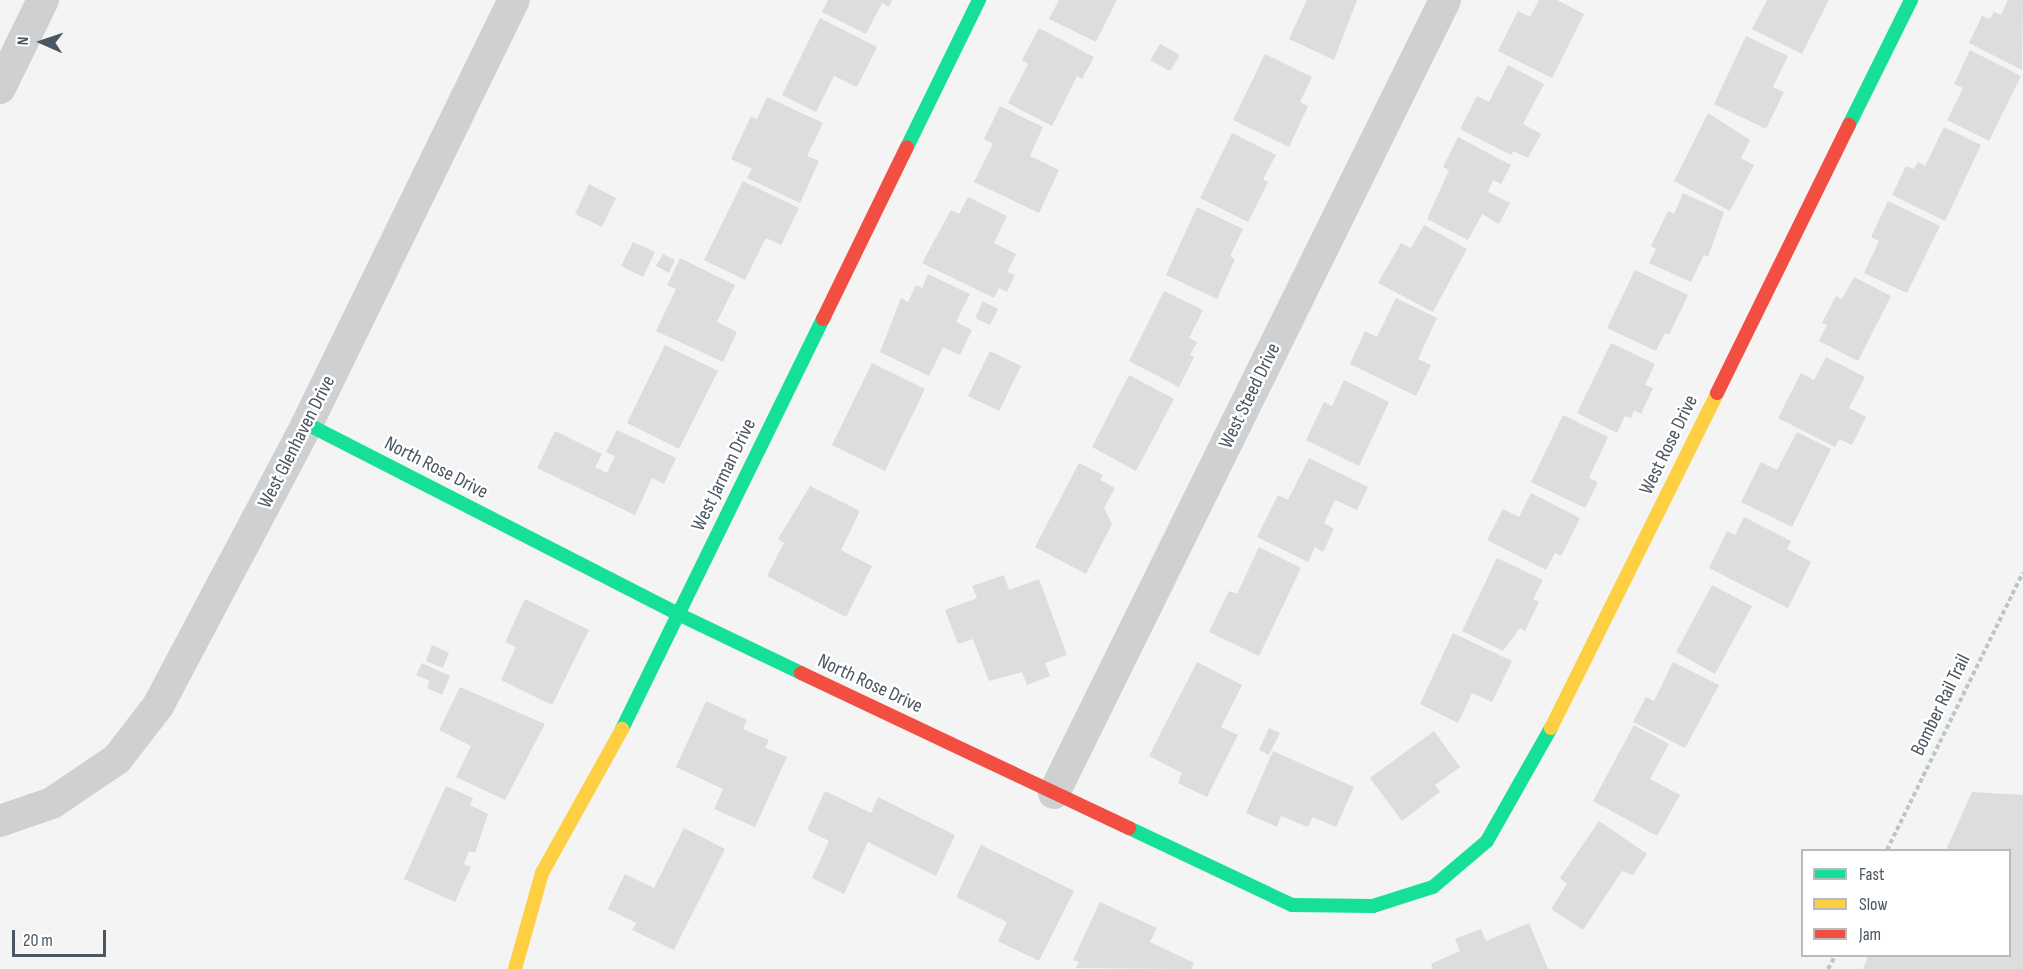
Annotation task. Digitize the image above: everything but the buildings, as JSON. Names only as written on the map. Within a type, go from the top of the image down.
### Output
[{"type":"street","points":[[0,88],[43,0]]},
{"type":"street","name":"West Glenhaven Drive","points":[[3,820],[52,803],[117,759],[158,706],[307,424],[514,0]]},
{"type":"street","name":"West Jarman Drive","points":[[515,969],[542,873],[624,726],[979,0]]},
{"type":"street","name":"West Steed Drive","points":[[1054,793],[1445,0]]},
{"type":"street","name":"West Rose Drive","points":[[1433,887],[1487,842],[1539,752],[1911,0]]},
{"type":"street","name":"North Rose Drive","points":[[307,424],[678,614],[1292,905],[1373,906],[1433,887]]},
{"type":"path","name":"Bomber Rail Trail","points":[[1887,849],[2023,572]]},
{"type":"traffic: fast","points":[[907,147],[979,0]]},
{"type":"traffic: fast","points":[[1849,125],[1911,0]]},
{"type":"traffic: fast","points":[[622,729],[823,319]]},
{"type":"traffic: fast","points":[[307,424],[678,614],[801,673]]},
{"type":"traffic: fast","points":[[1129,828],[1292,905],[1373,906],[1433,887],[1487,841],[1551,728]]},
{"type":"traffic: slow","points":[[1551,728],[1717,393]]},
{"type":"traffic: slow","points":[[515,969],[542,873],[622,729]]},
{"type":"traffic: jam","points":[[1717,393],[1849,125]]},
{"type":"traffic: jam","points":[[823,319],[907,147]]},
{"type":"traffic: jam","points":[[801,673],[1129,828]]}]
